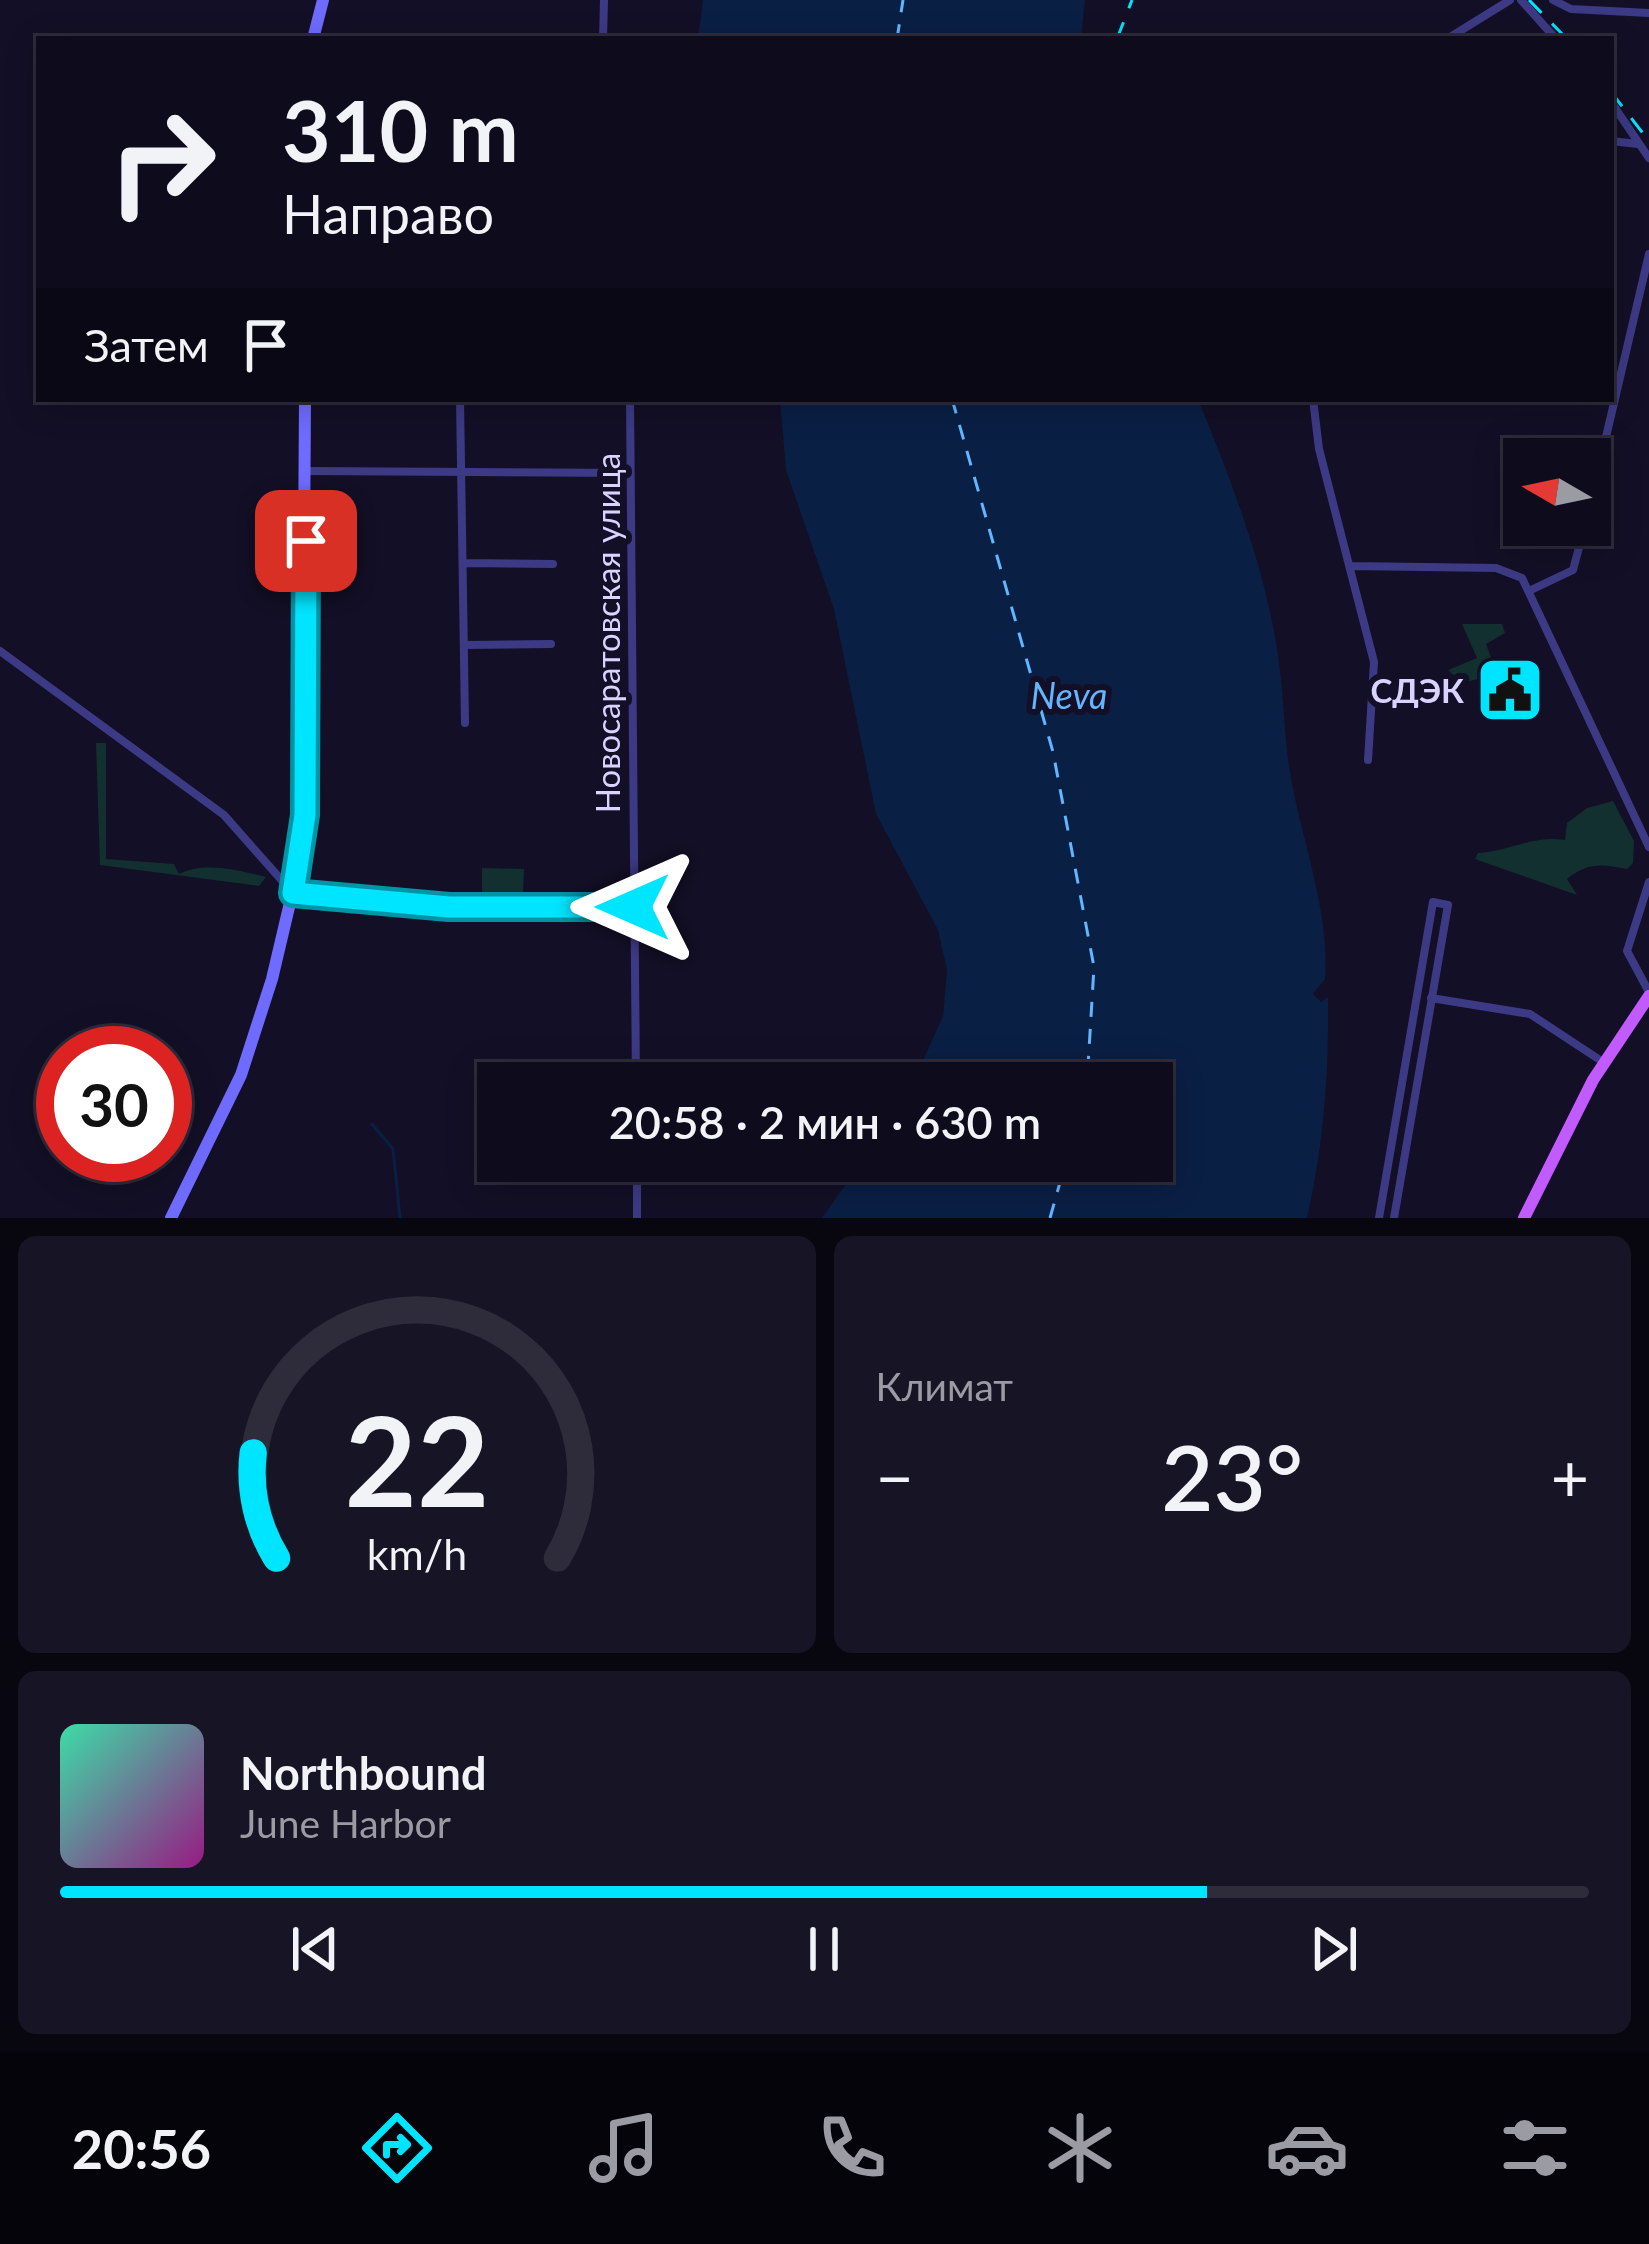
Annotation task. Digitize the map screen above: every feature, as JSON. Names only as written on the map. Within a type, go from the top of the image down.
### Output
[{"type":"main road","points":[[315,36],[323,0]]},
{"type":"main road","points":[[171,1218],[242,1075],[293,893],[306,798],[305,402]]},
{"type":"main road","points":[[1524,1218],[1604,1062],[1649,994]]},
{"type":"street","points":[[603,36],[604,0]]},
{"type":"street","points":[[1453,36],[1510,0]]},
{"type":"street","points":[[1521,0],[1553,36]]},
{"type":"street","points":[[1553,0],[1571,9],[1649,14]]},
{"type":"street","points":[[1614,106],[1649,158]]},
{"type":"street","points":[[1614,141],[1640,145]]},
{"type":"street","points":[[1606,438],[1649,254]]},
{"type":"street","points":[[460,402],[465,723]]},
{"type":"street","name":"Новосаратовская улица","points":[[630,402],[636,1062]]},
{"type":"street","points":[[1313,402],[1319,449],[1374,662],[1368,760]]},
{"type":"street","points":[[307,471],[630,473]]},
{"type":"street","points":[[1530,590],[1573,570],[1579,546]]},
{"type":"street","points":[[465,563],[553,564]]},
{"type":"street","points":[[1350,566],[1511,571],[1530,590],[1595,742],[1649,848]]},
{"type":"street","points":[[465,645],[550,644]]},
{"type":"street","points":[[0,651],[224,815],[293,893],[449,907],[633,907]]},
{"type":"street","points":[[1649,882],[1628,951],[1649,994]]},
{"type":"street","points":[[1379,1218],[1433,902],[1448,905],[1394,1218]]},
{"type":"street","points":[[1431,998],[1530,1014],[1604,1062]]},
{"type":"street","points":[[1389,1160],[1404,1162]]},
{"type":"street","points":[[637,1182],[637,1218]]},
{"type":"green space","points":[[1462,624],[1502,624],[1505,633],[1486,644],[1497,674],[1462,683],[1448,670],[1477,658]]},
{"type":"green space","points":[[96,743],[106,743],[106,859],[174,864],[179,874],[210,867],[266,877],[259,886],[100,865]]},
{"type":"green space","points":[[1613,801],[1634,841],[1633,863],[1627,869],[1595,866],[1575,873],[1567,879],[1577,895],[1475,859],[1478,853],[1532,841],[1565,840],[1567,823],[1587,808]]},
{"type":"green space","points":[[482,868],[524,869],[523,895],[482,894]]},
{"type":"water","points":[[703,0],[1085,0],[1081,36],[698,36]]},
{"type":"water","name":"Neva","points":[[780,402],[1199,402],[1266,595],[1279,662],[1290,772],[1323,927],[1325,979],[1313,994],[1321,1002],[1328,997],[1326,1081],[1307,1218],[822,1218],[847,1182],[1173,1182],[1173,1062],[922,1062],[943,1016],[947,970],[938,930],[876,814],[834,609],[786,470]]},
{"type":"waterway","points":[[372,1124],[393,1149],[400,1218]]},
{"type":"ferry route","points":[[897,36],[903,0]]},
{"type":"ferry route","points":[[953,402],[1053,752],[1094,967],[1088,1062]]},
{"type":"ferry route","points":[[1050,1218],[1060,1182]]},
{"type":"railway","points":[[1118,36],[1132,0]]},
{"type":"railway","points":[[1529,0],[1564,36]]},
{"type":"railway","points":[[1614,96],[1649,141]]},
{"type":"place","name":"СДЭК","points":[[1510,690]]},
{"type":"route","points":[[306,541],[305,815],[293,893],[449,907],[633,907]]}]
